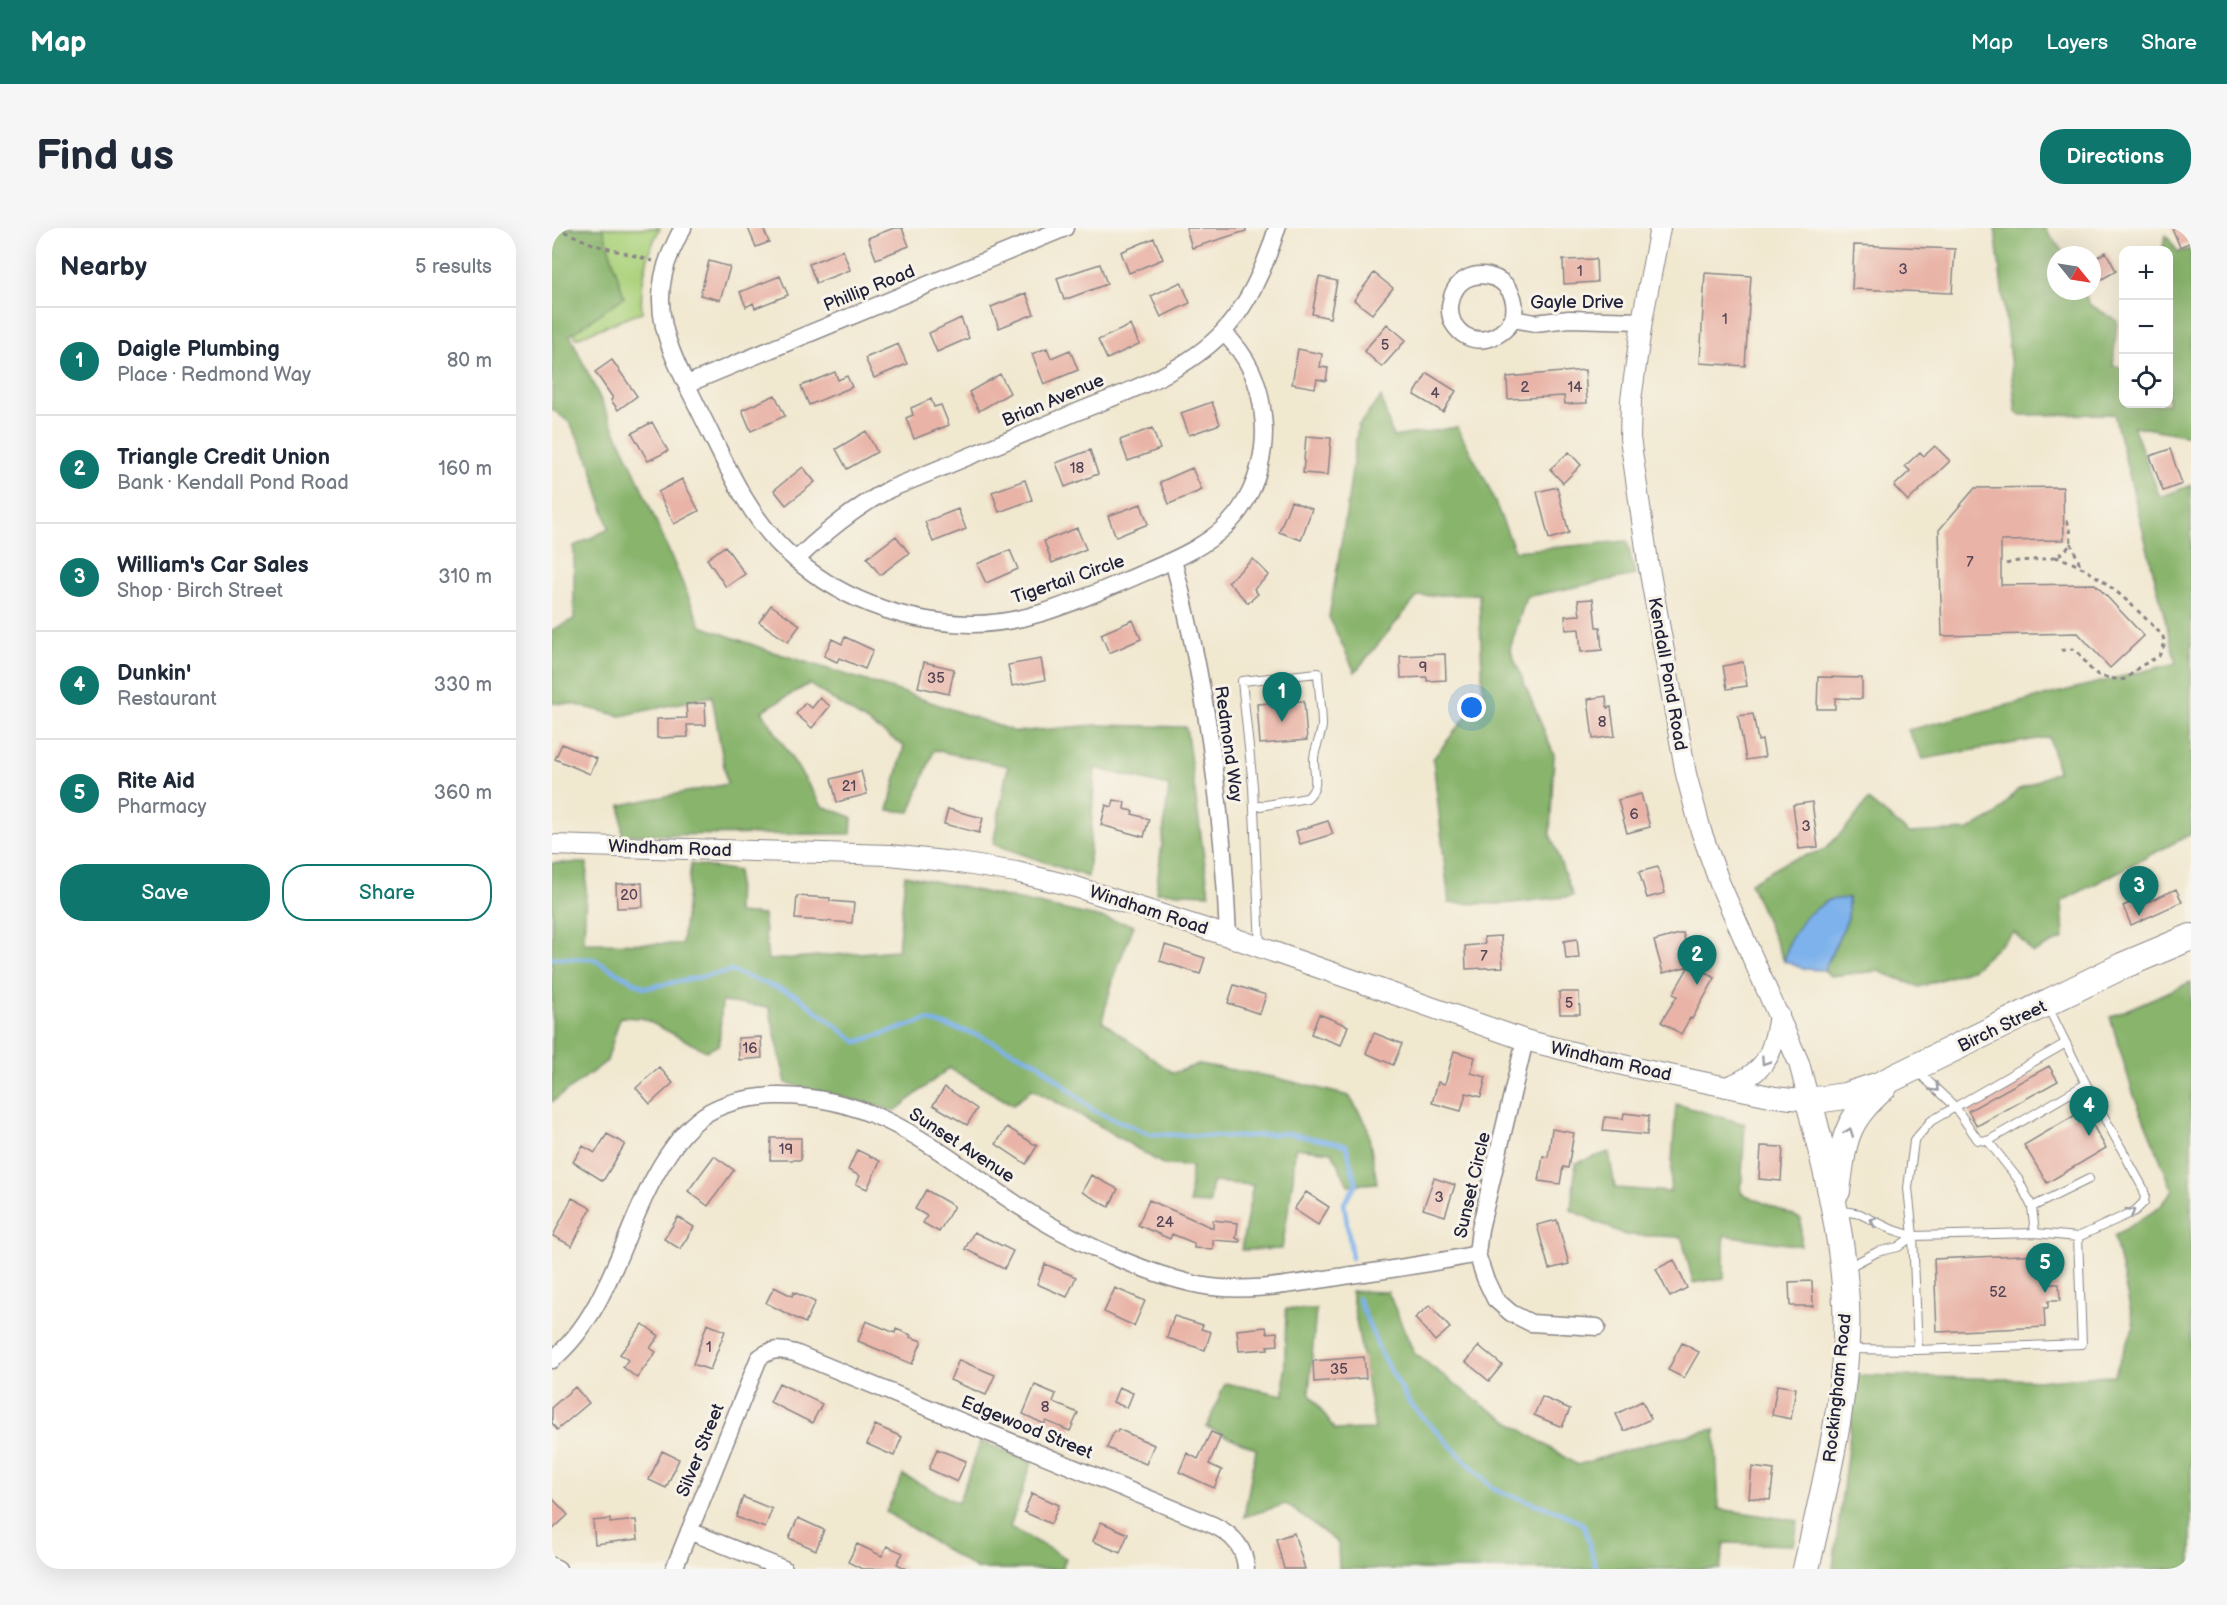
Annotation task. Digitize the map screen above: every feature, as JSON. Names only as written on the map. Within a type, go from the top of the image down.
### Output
[{"type":"main road","name":"Birch Street","points":[[1809,1101],[1863,1092],[2122,966],[2191,937]]},
{"type":"main road","points":[[1834,1210],[1842,1155],[1850,1126],[1867,1101],[1904,1074]]},
{"type":"main road","name":"Rockingham Road","points":[[1806,1569],[1828,1471],[1845,1349],[1846,1303],[1834,1210],[1809,1101]]},
{"type":"street","name":"Tigertail Circle","points":[[683,228],[666,265],[660,302],[665,337],[748,504],[772,537],[796,560],[841,591],[870,605],[918,619],[969,624],[1009,620],[1050,610],[1173,560],[1211,537],[1238,513],[1255,481],[1264,443],[1264,424],[1256,378],[1249,362],[1223,332]]},
{"type":"street","name":"Phillip Road","points":[[687,384],[1065,228]]},
{"type":"street","name":"Brian Avenue","points":[[796,560],[840,521],[875,497],[1156,378],[1185,363],[1223,332],[1246,299],[1259,276],[1277,228]]},
{"type":"street","name":"Kendall Pond Road","points":[[1660,228],[1642,321],[1631,400],[1630,438],[1648,562],[1693,803],[1710,859],[1799,1063],[1809,1101]]},
{"type":"street","name":"Gayle Drive","points":[[1513,319],[1535,323],[1569,319],[1642,321]]},
{"type":"street","name":"Redmond Way","points":[[1173,560],[1193,642],[1214,773],[1225,864],[1228,936]]},
{"type":"street","name":"Windham Road","points":[[552,845],[890,855],[1016,872],[1076,887],[1228,936],[1525,1040],[1620,1065],[1775,1097],[1809,1101]]},
{"type":"street","points":[[1726,1087],[1743,1081],[1762,1066],[1773,1047],[1779,1015]]},
{"type":"street","name":"Sunset Circle","points":[[1525,1040],[1480,1229],[1477,1254],[1495,1299],[1511,1313],[1531,1323],[1597,1327]]},
{"type":"street","name":"Sunset Avenue","points":[[552,1360],[571,1342],[594,1308],[651,1181],[677,1141],[699,1119],[721,1106],[767,1096],[813,1097],[843,1103],[870,1112],[906,1130],[1060,1230],[1134,1263],[1198,1285],[1260,1288],[1420,1265],[1477,1254]]},
{"type":"street","name":"Edgewood Street","points":[[770,1350],[781,1349],[795,1353],[1213,1524],[1227,1531],[1239,1545],[1245,1559],[1246,1569]]},
{"type":"street","name":"Silver Street","points":[[674,1569],[752,1372],[759,1358],[770,1350]]},
{"type":"street","points":[[689,1531],[784,1569]]},
{"type":"street","points":[[552,1566],[558,1569]]},
{"type":"lane","points":[[1254,807],[1306,798],[1313,792],[1316,785],[1315,751],[1322,728],[1318,673],[1242,681],[1254,807],[1260,948]]},
{"type":"lane","points":[[1834,1210],[1860,1214],[1891,1229],[1913,1236],[2035,1233],[2078,1237],[2135,1211],[2144,1202],[2145,1195],[2046,1004]]},
{"type":"lane","points":[[1918,1350],[1913,1236],[1908,1188],[1914,1141],[1931,1121],[2066,1043]]},
{"type":"lane","points":[[1904,1074],[1955,1107],[1978,1140],[1988,1141],[2086,1084]]},
{"type":"lane","points":[[1988,1141],[2008,1165],[2032,1207],[2035,1233]]},
{"type":"lane","points":[[2032,1207],[2089,1179]]},
{"type":"lane","points":[[1842,1271],[1877,1252],[1898,1247],[1913,1236]]},
{"type":"lane","points":[[1845,1349],[1918,1350],[2082,1344],[2078,1237]]},
{"type":"path","points":[[556,228],[595,245],[655,261]]},
{"type":"path","points":[[2066,517],[2070,527],[2071,543],[2081,568]]},
{"type":"path","points":[[2006,564],[2027,559],[2055,557],[2061,555],[2071,543]]},
{"type":"path","points":[[2055,557],[2081,568],[2114,590],[2163,637],[2163,650],[2159,656],[2139,667],[2126,679],[2120,680],[2100,676],[2092,671],[2078,652],[2073,649],[2057,651]]},
{"type":"green space","points":[[552,228],[660,228],[645,268],[642,312],[576,338],[552,275]]},
{"type":"green space","points":[[552,228],[603,228],[624,297],[570,335],[634,470],[701,626],[1016,732],[1096,725],[1186,727],[1209,894],[1156,892],[1169,786],[1095,768],[1088,877],[993,844],[1008,766],[934,750],[910,812],[888,810],[904,746],[809,684],[762,711],[822,806],[852,817],[851,834],[622,835],[621,805],[727,784],[712,696],[621,716],[573,704],[552,703],[552,630],[574,619],[574,546],[609,529],[590,462],[570,423],[552,409]]},
{"type":"green space","points":[[1995,228],[2045,228],[2058,246],[2047,246],[2047,300],[2087,300],[2089,304],[2117,321],[2113,366],[2119,367],[2119,408],[2173,408],[2173,246],[2163,246],[2166,235],[2178,252],[2191,249],[2191,436],[2133,426],[2160,497],[2191,485],[2191,834],[2062,901],[2064,938],[2033,953],[2014,932],[1973,969],[1919,987],[1878,971],[1830,976],[1824,970],[1848,918],[1848,898],[1790,940],[1784,961],[1750,883],[1788,861],[1824,850],[1849,825],[1868,800],[1909,833],[1969,830],[1996,815],[2017,790],[2058,771],[2049,737],[1923,759],[1908,730],[2176,663],[2114,414],[2019,415],[2016,412]]},
{"type":"green space","points":[[1381,397],[1393,437],[1457,427],[1487,483],[1515,551],[1627,541],[1635,575],[1526,597],[1510,649],[1554,755],[1550,834],[1573,896],[1503,904],[1449,903],[1433,759],[1483,695],[1479,594],[1418,596],[1355,672],[1329,617],[1358,426]]},
{"type":"green space","points":[[552,863],[587,863],[584,943],[682,944],[691,864],[738,871],[737,913],[763,915],[768,960],[898,950],[905,875],[1134,925],[1114,976],[1102,1021],[1173,1073],[1199,1064],[1273,1077],[1349,1096],[1367,1125],[1377,1183],[1348,1185],[1332,1152],[1295,1148],[1293,1179],[1282,1249],[1241,1250],[1253,1185],[1212,1182],[1210,1204],[1190,1203],[1191,1166],[1164,1165],[1095,1123],[1032,1089],[1013,1105],[949,1068],[895,1111],[786,1083],[769,1007],[722,1002],[719,1045],[706,1051],[642,1018],[620,1017],[607,1061],[552,1102]]},
{"type":"green space","points":[[2191,982],[2191,1569],[1833,1569],[1857,1375],[2045,1380],[2114,1375],[2134,1326],[2114,1236],[2159,1208],[2173,1191],[2133,1093],[2110,1017]]},
{"type":"green space","points":[[1676,1104],[1745,1124],[1741,1193],[1801,1219],[1801,1246],[1724,1235],[1724,1278],[1693,1283],[1682,1237],[1625,1235],[1571,1210],[1576,1163],[1609,1152],[1615,1188],[1670,1192]]},
{"type":"green space","points":[[1351,1291],[1388,1292],[1414,1353],[1484,1406],[1577,1465],[1647,1444],[1715,1429],[1719,1509],[1798,1521],[1794,1545],[1724,1543],[1720,1569],[1339,1569],[1338,1543],[1286,1504],[1244,1517],[1256,1449],[1207,1427],[1225,1383],[1284,1395],[1286,1309],[1316,1309],[1309,1393],[1335,1430],[1375,1429]]},
{"type":"green space","points":[[981,1441],[1032,1462],[1010,1527],[1066,1558],[1062,1569],[976,1569],[886,1512],[903,1475],[958,1503]]},
{"type":"water","points":[[1848,898],[1848,918],[1824,970],[1804,969],[1784,961],[1790,940],[1806,916],[1829,900]]},
{"type":"building","points":[[748,228],[763,228],[769,242],[756,247]]},
{"type":"building","points":[[894,228],[902,228],[909,246],[876,259],[868,238]]},
{"type":"building","points":[[1186,228],[1246,228],[1246,231],[1192,248]]},
{"type":"building","points":[[2172,228],[2191,228],[2191,242],[2180,247]]},
{"type":"building","points":[[1154,238],[1163,259],[1129,273],[1121,252]]},
{"type":"building","points":[[1854,245],[1955,249],[1952,293],[1852,289]]},
{"type":"building","points":[[843,250],[850,270],[816,283],[809,264]]},
{"type":"building","points":[[2106,252],[2116,271],[2101,280],[2101,255]]},
{"type":"building","points":[[1596,259],[1597,282],[1564,284],[1563,260]]},
{"type":"building","points":[[709,261],[730,267],[720,300],[700,295]]},
{"type":"building","points":[[1100,264],[1107,284],[1064,300],[1057,278]]},
{"type":"building","points":[[1374,273],[1393,288],[1372,314],[1354,300]]},
{"type":"building","points":[[1705,273],[1751,276],[1745,366],[1700,363]]},
{"type":"building","points":[[780,276],[788,295],[755,308],[753,303],[746,307],[740,292]]},
{"type":"building","points":[[1319,277],[1337,281],[1330,318],[1312,314]]},
{"type":"building","points":[[1181,282],[1190,303],[1161,317],[1151,296]]},
{"type":"building","points":[[1026,293],[1034,314],[999,328],[991,307]]},
{"type":"building","points":[[961,318],[969,338],[937,352],[929,333]]},
{"type":"building","points":[[1387,324],[1406,340],[1382,367],[1364,351]]},
{"type":"building","points":[[1131,325],[1139,344],[1107,359],[1098,340]]},
{"type":"building","points":[[898,344],[907,364],[874,378],[865,358]]},
{"type":"building","points":[[1047,348],[1051,358],[1070,350],[1078,370],[1044,384],[1032,354]]},
{"type":"building","points":[[1298,349],[1322,354],[1320,367],[1328,368],[1326,381],[1317,379],[1315,388],[1292,384]]},
{"type":"building","points":[[612,360],[637,396],[618,410],[611,400],[613,398],[595,372]]},
{"type":"building","points":[[1585,370],[1587,403],[1565,404],[1564,396],[1508,399],[1507,377]]},
{"type":"building","points":[[835,372],[838,380],[847,376],[852,387],[809,405],[801,386]]},
{"type":"building","points":[[1427,373],[1456,391],[1443,412],[1414,395]]},
{"type":"building","points":[[1000,374],[1010,393],[979,411],[969,392]]},
{"type":"building","points":[[775,395],[785,416],[751,431],[742,410]]},
{"type":"building","points":[[931,399],[934,407],[941,405],[949,425],[914,439],[906,418],[913,415],[911,408]]},
{"type":"building","points":[[1212,402],[1220,424],[1189,435],[1181,413]]},
{"type":"building","points":[[652,422],[668,451],[648,461],[632,433]]},
{"type":"building","points":[[1152,428],[1160,449],[1128,461],[1120,440]]},
{"type":"building","points":[[866,431],[877,452],[847,469],[836,449]]},
{"type":"building","points":[[1306,436],[1331,438],[1328,475],[1303,473]]},
{"type":"building","points":[[1935,446],[1950,461],[1908,501],[1894,486],[1910,471],[1905,466],[1920,452],[1924,456]]},
{"type":"building","points":[[2170,449],[2182,484],[2163,491],[2150,456]]},
{"type":"building","points":[[1090,450],[1098,474],[1065,487],[1056,463]]},
{"type":"building","points":[[1569,452],[1581,465],[1563,483],[1550,469]]},
{"type":"building","points":[[803,467],[815,482],[786,505],[774,490]]},
{"type":"building","points":[[1192,468],[1202,490],[1169,504],[1160,482]]},
{"type":"building","points":[[682,479],[699,511],[674,524],[658,492]]},
{"type":"building","points":[[1025,480],[1032,500],[999,512],[992,492]]},
{"type":"building","points":[[1557,487],[1569,533],[1549,539],[1537,492]]},
{"type":"building","points":[[2063,487],[2064,540],[2001,541],[2001,585],[2095,584],[2144,636],[2110,668],[2078,633],[1942,636],[1939,530],[1975,488]]},
{"type":"building","points":[[1291,501],[1312,509],[1301,540],[1279,532]]},
{"type":"building","points":[[1141,504],[1148,524],[1116,537],[1108,516]]},
{"type":"building","points":[[958,509],[966,529],[933,542],[925,522]]},
{"type":"building","points":[[1077,528],[1086,549],[1052,563],[1044,541]]},
{"type":"building","points":[[896,536],[909,553],[880,575],[867,558]]},
{"type":"building","points":[[725,546],[745,574],[726,587],[707,559]]},
{"type":"building","points":[[1010,550],[1018,569],[986,583],[977,564]]},
{"type":"building","points":[[1253,559],[1269,575],[1254,589],[1258,594],[1248,603],[1228,582]]},
{"type":"building","points":[[1593,599],[1596,627],[1600,627],[1602,650],[1581,652],[1579,629],[1566,630],[1565,616],[1580,615],[1578,600]]},
{"type":"building","points":[[771,605],[800,625],[788,642],[759,622]]},
{"type":"building","points":[[1133,620],[1141,639],[1109,653],[1101,634]]},
{"type":"building","points":[[845,637],[873,650],[865,669],[839,658],[837,662],[824,656],[832,639],[842,644]]},
{"type":"building","points":[[1445,654],[1446,680],[1427,681],[1427,677],[1401,678],[1400,656]]},
{"type":"building","points":[[1041,659],[1045,680],[1012,686],[1008,665]]},
{"type":"building","points":[[924,662],[954,669],[949,694],[918,687]]},
{"type":"building","points":[[1743,662],[1747,686],[1727,689],[1723,666]]},
{"type":"building","points":[[1818,677],[1862,678],[1862,699],[1835,698],[1835,709],[1817,709]]},
{"type":"building","points":[[1606,696],[1607,708],[1611,707],[1615,736],[1593,739],[1588,699]]},
{"type":"building","points":[[820,698],[830,706],[812,728],[796,714],[805,703],[812,708]]},
{"type":"building","points":[[1304,701],[1307,740],[1260,744],[1257,704]]},
{"type":"building","points":[[705,703],[706,725],[687,725],[688,737],[657,738],[657,719],[687,718],[686,704]]},
{"type":"building","points":[[1753,714],[1758,741],[1762,740],[1765,757],[1746,760],[1738,716]]},
{"type":"building","points":[[562,744],[597,759],[590,774],[555,759]]},
{"type":"building","points":[[861,771],[867,794],[837,802],[831,779]]},
{"type":"building","points":[[1641,794],[1650,827],[1627,833],[1618,800]]},
{"type":"building","points":[[1114,800],[1125,802],[1124,809],[1133,811],[1132,814],[1149,819],[1144,837],[1101,825],[1106,805],[1112,807]]},
{"type":"building","points":[[1812,802],[1818,847],[1799,849],[1793,805]]},
{"type":"building","points":[[948,809],[983,818],[979,833],[944,824]]},
{"type":"building","points":[[1328,821],[1333,834],[1300,844],[1296,831]]},
{"type":"building","points":[[1658,867],[1665,893],[1647,898],[1639,872]]},
{"type":"building","points":[[642,883],[643,907],[617,908],[616,884]]},
{"type":"building","points":[[2176,889],[2182,902],[2131,925],[2123,906],[2141,898],[2144,904]]},
{"type":"building","points":[[797,896],[830,898],[830,901],[854,903],[852,923],[795,919]]},
{"type":"building","points":[[1683,933],[1691,963],[1715,978],[1681,1034],[1661,1022],[1677,996],[1673,994],[1689,966],[1663,973],[1654,941]]},
{"type":"building","points":[[1501,936],[1503,967],[1466,969],[1465,946],[1485,944],[1484,937]]},
{"type":"building","points":[[1577,939],[1579,958],[1566,959],[1564,941]]},
{"type":"building","points":[[1165,945],[1205,958],[1200,974],[1160,961]]},
{"type":"building","points":[[1234,985],[1266,995],[1260,1014],[1228,1003]]},
{"type":"building","points":[[1559,992],[1579,992],[1580,1014],[1560,1014]]},
{"type":"building","points":[[1319,1014],[1348,1026],[1341,1045],[1311,1034]]},
{"type":"building","points":[[1374,1033],[1402,1044],[1393,1065],[1366,1053]]},
{"type":"building","points":[[761,1037],[762,1058],[739,1060],[738,1038]]},
{"type":"building","points":[[1454,1051],[1475,1057],[1471,1073],[1486,1077],[1481,1097],[1466,1093],[1461,1111],[1432,1103],[1438,1082],[1445,1084]]},
{"type":"building","points":[[2049,1066],[2058,1081],[1977,1126],[1968,1111]]},
{"type":"building","points":[[659,1067],[673,1083],[650,1104],[636,1088]]},
{"type":"building","points":[[945,1087],[977,1109],[967,1125],[933,1105]]},
{"type":"building","points":[[2084,1110],[2106,1148],[2047,1183],[2024,1145]]},
{"type":"building","points":[[1624,1113],[1649,1116],[1647,1135],[1603,1131],[1605,1117],[1623,1119]]},
{"type":"building","points":[[1007,1127],[1037,1146],[1026,1164],[996,1144]]},
{"type":"building","points":[[1552,1129],[1574,1133],[1568,1168],[1563,1167],[1560,1184],[1539,1181],[1543,1156],[1548,1157]]},
{"type":"building","points":[[607,1134],[625,1144],[603,1181],[573,1162],[583,1146],[595,1153]]},
{"type":"building","points":[[771,1138],[801,1138],[801,1160],[770,1160]]},
{"type":"building","points":[[1761,1146],[1783,1147],[1781,1181],[1759,1179]]},
{"type":"building","points":[[857,1150],[880,1161],[867,1189],[856,1184],[860,1176],[848,1170]]},
{"type":"building","points":[[714,1156],[734,1170],[708,1206],[688,1191]]},
{"type":"building","points":[[1091,1175],[1118,1189],[1109,1207],[1082,1192]]},
{"type":"building","points":[[1434,1178],[1455,1185],[1445,1216],[1423,1209]]},
{"type":"building","points":[[926,1190],[954,1206],[939,1232],[923,1223],[927,1216],[915,1209]]},
{"type":"building","points":[[1306,1192],[1329,1207],[1318,1225],[1294,1209]]},
{"type":"building","points":[[572,1198],[591,1208],[572,1246],[553,1236]]},
{"type":"building","points":[[1149,1200],[1213,1228],[1213,1220],[1238,1223],[1236,1238],[1240,1242],[1213,1240],[1213,1249],[1194,1248],[1194,1243],[1172,1234],[1170,1239],[1138,1225]]},
{"type":"building","points":[[678,1217],[694,1227],[680,1249],[664,1239]]},
{"type":"building","points":[[1557,1220],[1569,1264],[1549,1269],[1537,1225]]},
{"type":"building","points":[[974,1232],[1013,1251],[1004,1269],[965,1249]]},
{"type":"building","points":[[2042,1254],[2043,1272],[2047,1272],[2047,1284],[2059,1284],[2060,1301],[2048,1301],[2048,1308],[2044,1308],[2045,1327],[1937,1332],[1934,1259]]},
{"type":"building","points":[[1674,1260],[1687,1288],[1670,1297],[1656,1269]]},
{"type":"building","points":[[1045,1264],[1076,1277],[1067,1297],[1037,1284]]},
{"type":"building","points":[[1812,1281],[1813,1306],[1790,1306],[1789,1282]]},
{"type":"building","points":[[774,1287],[792,1296],[794,1292],[815,1302],[805,1323],[766,1303]]},
{"type":"building","points":[[1115,1288],[1145,1301],[1134,1326],[1104,1312]]},
{"type":"building","points":[[1430,1305],[1450,1328],[1435,1341],[1415,1318]]},
{"type":"building","points":[[1174,1316],[1203,1325],[1201,1329],[1211,1332],[1205,1350],[1167,1338]]},
{"type":"building","points":[[866,1321],[895,1333],[896,1329],[922,1341],[912,1364],[858,1341]]},
{"type":"building","points":[[643,1324],[659,1336],[650,1348],[656,1352],[637,1378],[623,1367],[628,1360],[620,1354]]},
{"type":"building","points":[[707,1324],[725,1331],[710,1370],[693,1364]]},
{"type":"building","points":[[1266,1327],[1267,1333],[1277,1332],[1278,1345],[1267,1346],[1268,1349],[1239,1351],[1237,1330]]},
{"type":"building","points":[[1682,1343],[1699,1352],[1684,1378],[1668,1370]]},
{"type":"building","points":[[1479,1346],[1502,1365],[1489,1381],[1466,1362]]},
{"type":"building","points":[[1364,1357],[1366,1378],[1314,1382],[1313,1361]]},
{"type":"building","points":[[959,1360],[995,1375],[986,1395],[950,1380]]},
{"type":"building","points":[[779,1383],[822,1404],[812,1423],[770,1402]]},
{"type":"building","points":[[1035,1385],[1056,1394],[1053,1402],[1078,1413],[1070,1431],[1046,1421],[1044,1424],[1023,1414]]},
{"type":"building","points":[[1777,1385],[1796,1388],[1791,1419],[1772,1415]]},
{"type":"building","points":[[575,1387],[589,1403],[557,1430],[552,1423],[552,1407]]},
{"type":"building","points":[[1119,1387],[1133,1393],[1127,1408],[1113,1402]]},
{"type":"building","points":[[1542,1397],[1570,1409],[1562,1427],[1534,1415]]},
{"type":"building","points":[[1642,1401],[1651,1419],[1624,1431],[1616,1414]]},
{"type":"building","points":[[875,1425],[902,1437],[894,1456],[867,1444]]},
{"type":"building","points":[[1118,1429],[1154,1445],[1146,1464],[1107,1448],[1114,1431],[1117,1432]]},
{"type":"building","points":[[1211,1432],[1221,1436],[1209,1464],[1222,1470],[1214,1488],[1179,1472],[1187,1453],[1198,1459]]},
{"type":"building","points":[[937,1449],[966,1461],[957,1482],[929,1469]]},
{"type":"building","points":[[662,1451],[679,1459],[666,1488],[649,1480]]},
{"type":"building","points":[[1752,1467],[1774,1470],[1770,1500],[1749,1498]]},
{"type":"building","points":[[1032,1493],[1059,1505],[1051,1524],[1024,1512]]},
{"type":"building","points":[[743,1497],[772,1509],[765,1528],[736,1517]]},
{"type":"building","points":[[552,1498],[568,1515],[552,1530]]},
{"type":"building","points":[[798,1518],[824,1530],[816,1550],[789,1538]]},
{"type":"building","points":[[610,1519],[610,1523],[636,1520],[638,1539],[595,1544],[593,1521]]},
{"type":"building","points":[[1101,1522],[1128,1534],[1120,1553],[1093,1541]]},
{"type":"building","points":[[1294,1533],[1305,1569],[1284,1569],[1276,1539]]},
{"type":"building","points":[[857,1544],[882,1556],[887,1546],[903,1553],[897,1564],[907,1569],[862,1569],[848,1562]]},
{"type":"waterway","points":[[552,958],[593,959],[645,988],[731,971],[796,995],[857,1042],[927,1020],[978,1035],[1038,1063],[1094,1111],[1150,1134],[1238,1137],[1286,1133],[1346,1145],[1356,1184],[1344,1203],[1352,1258]]},
{"type":"waterway","points":[[1358,1298],[1381,1354],[1410,1404],[1495,1490],[1560,1512],[1584,1525],[1596,1569]]},
{"type":"place","name":"Daigle Plumbing","points":[[1282,722]]},
{"type":"place","name":"William's Car Sales","points":[[2139,916]]},
{"type":"place","name":"Triangle Credit Union","points":[[1697,985]]},
{"type":"place","name":"Dunkin'","points":[[2089,1136]]},
{"type":"place","name":"Rite Aid","points":[[2045,1293]]}]
